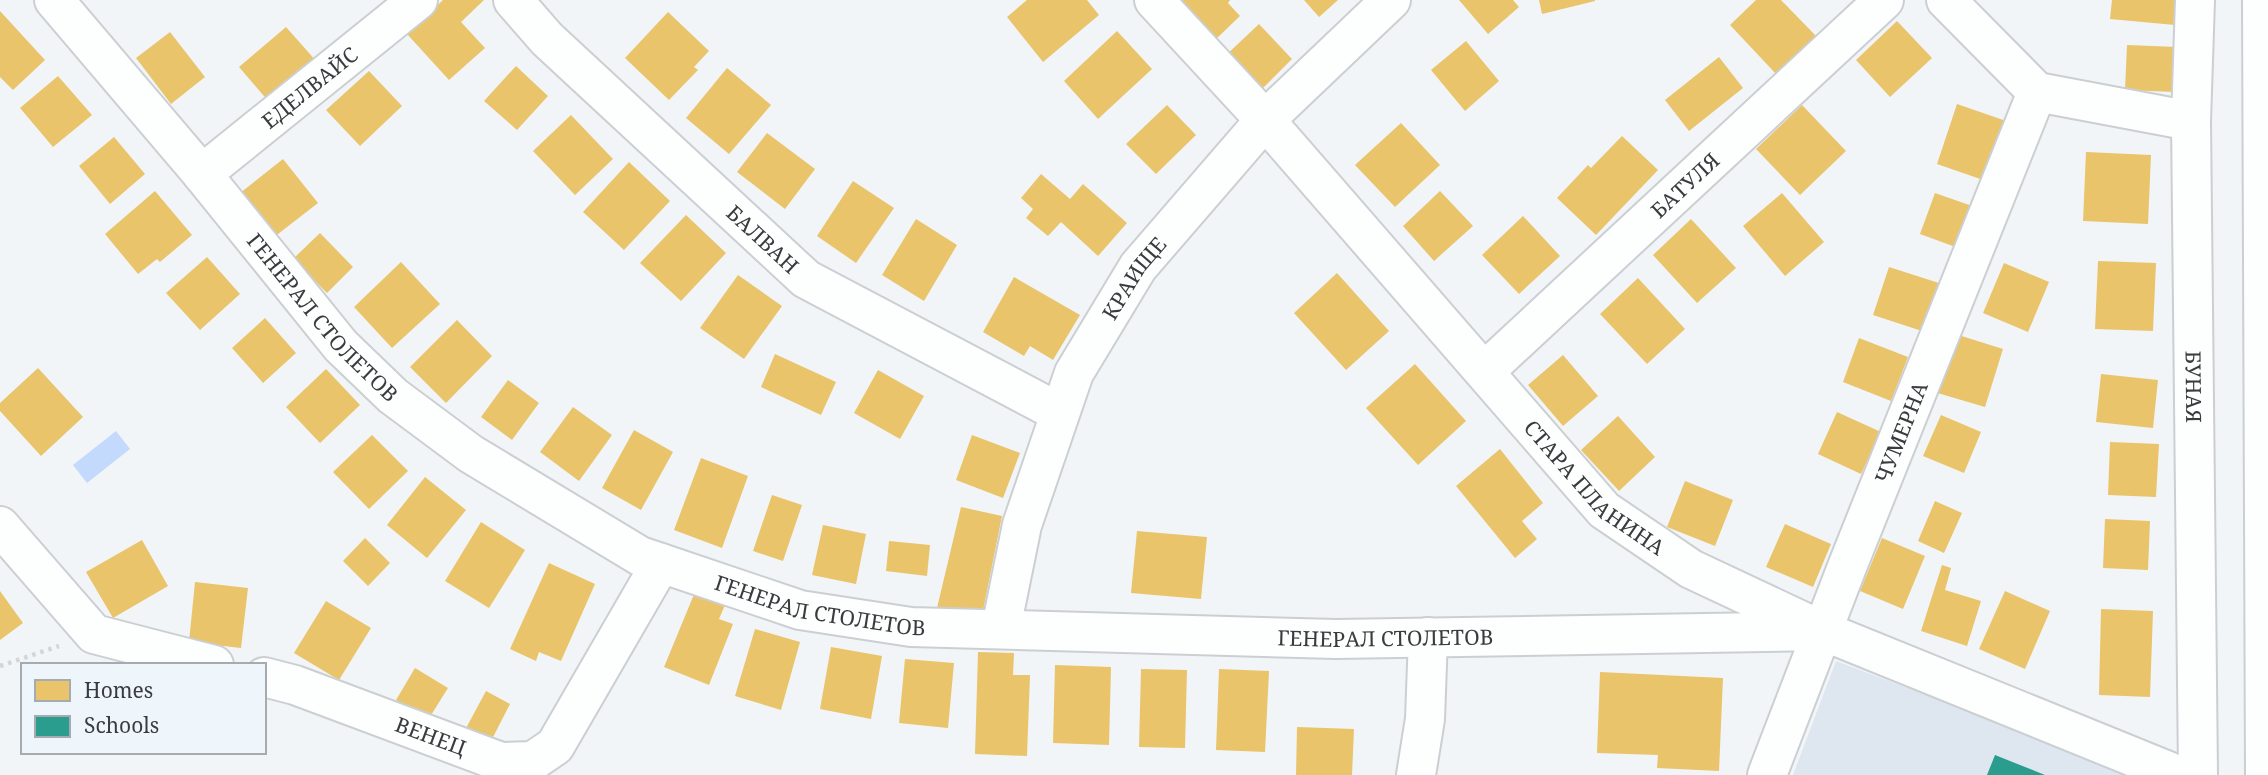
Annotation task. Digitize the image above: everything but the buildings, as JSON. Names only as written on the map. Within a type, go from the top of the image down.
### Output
[{"type":"street","name":"ГЕНЕРАЛ СТОЛЕТОВ","points":[[54,0],[202,174],[341,346],[393,396],[471,454],[640,556],[800,610],[911,627],[1336,639],[1823,631]]},
{"type":"street","name":"ЕДЕЛВАЙС","points":[[202,174],[418,0]]},
{"type":"street","name":"БАЛВАН","points":[[513,0],[547,39],[806,279],[1060,413]]},
{"type":"street","name":"СТАРА ПЛАНИНА","points":[[1154,0],[1265,120],[1604,510],[1691,569],[1823,631],[2178,775]]},
{"type":"street","name":"КРАИЩЕ","points":[[1001,628],[1022,525],[1074,373],[1138,267],[1265,120],[1391,0]]},
{"type":"street","name":"БАТУЛЯ","points":[[1485,371],[1884,0]]},
{"type":"street","points":[[1946,0],[2037,92],[2191,121]]},
{"type":"street","name":"БУНАЯ","points":[[2194,0],[2191,121],[2197,775]]},
{"type":"street","points":[[2262,0],[2266,369],[2265,775]]},
{"type":"street","name":"ЧУМЕРНА","points":[[1768,775],[2037,92]]},
{"type":"street","points":[[0,526],[93,634],[206,663]]},
{"type":"street","name":"ВЕНЕЦ","points":[[266,678],[295,685],[501,762],[533,761],[555,746],[661,563]]},
{"type":"street","points":[[1416,775],[1425,719],[1428,637]]},
{"type":"path","points":[[0,666],[93,634]]},
{"type":"shaded area","points":[[1836,661],[2137,775],[1793,775]]},
{"type":"water","points":[[116,431],[130,449],[87,483],[73,465]]}]
